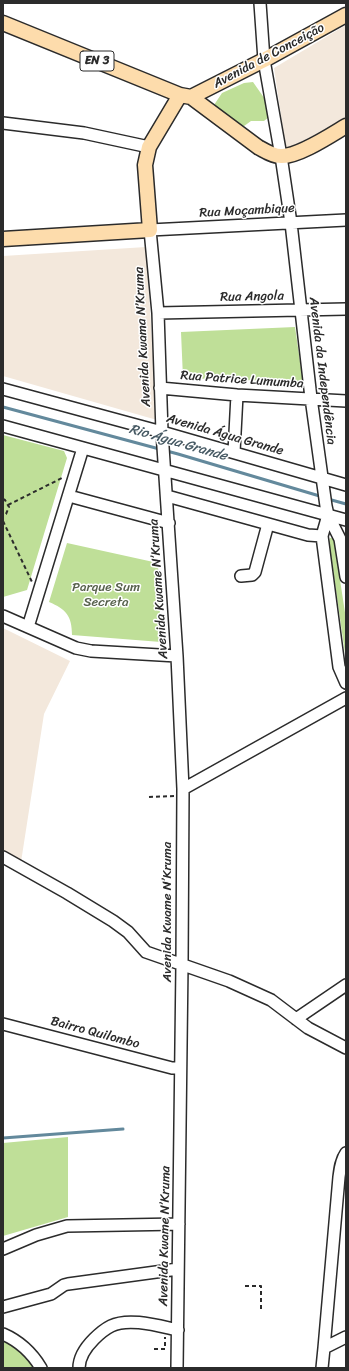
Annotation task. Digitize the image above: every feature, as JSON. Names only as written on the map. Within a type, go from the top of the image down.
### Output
[{"type":"main road","name":"Avenida de Conceição","points":[[185,96],[264,60],[346,15]]},
{"type":"main road","name":"EN 3","points":[[3,23],[185,96]]},
{"type":"main road","points":[[3,239],[150,230],[145,165],[149,146],[185,96],[258,147],[270,153],[281,156],[295,154],[346,126]]},
{"type":"street","name":"Avenida da Independência","points":[[260,3],[264,60],[291,223],[311,398],[327,510],[322,536],[339,667],[346,683]]},
{"type":"street","points":[[3,123],[84,133],[149,146]]},
{"type":"street","name":"Rua Moçambique","points":[[150,230],[346,220]]},
{"type":"street","name":"Avenida Kwama N’Kruma","points":[[150,230],[158,313],[164,457]]},
{"type":"street","name":"Rua Angola","points":[[158,313],[346,309]]},
{"type":"street","name":"Rua Patrice Lumumba","points":[[160,388],[237,395],[346,401]]},
{"type":"street","name":"Avenida Água Grande","points":[[3,389],[163,437],[234,452],[323,483],[346,486]]},
{"type":"street","points":[[234,452],[237,395]]},
{"type":"street","points":[[3,426],[165,470],[327,510],[346,520]]},
{"type":"street","points":[[28,627],[83,448]]},
{"type":"street","name":"Avenida Kwame N’Kruma","points":[[164,457],[177,656],[183,793],[177,1368]]},
{"type":"street","points":[[69,496],[169,523]]},
{"type":"street","points":[[167,496],[308,535],[322,536]]},
{"type":"street","points":[[327,510],[340,539],[346,577]]},
{"type":"street","points":[[241,576],[252,575],[255,572],[268,524]]},
{"type":"street","points":[[3,616],[83,650],[177,656]]},
{"type":"street","points":[[183,793],[346,698]]},
{"type":"street","points":[[3,857],[113,921],[128,932],[146,952],[229,981],[271,1000],[308,1028],[346,1048]]},
{"type":"street","points":[[296,1019],[346,984]]},
{"type":"street","name":"Bairro Quilombo","points":[[3,1024],[172,1068],[180,1068]]},
{"type":"street","points":[[322,1368],[339,1177],[343,1157],[346,1153]]},
{"type":"street","points":[[3,1250],[36,1235],[67,1226],[179,1224]]},
{"type":"street","points":[[3,1308],[51,1294],[68,1284],[178,1269]]},
{"type":"street","points":[[79,1368],[81,1356],[90,1342],[112,1325],[128,1322],[178,1330]]},
{"type":"street","points":[[3,1334],[19,1343],[41,1368]]},
{"type":"street","points":[[324,1348],[346,1337]]},
{"type":"path","points":[[8,505],[76,471]]},
{"type":"path","points":[[3,499],[9,507],[6,514],[3,516]]},
{"type":"path","points":[[3,522],[38,595]]},
{"type":"path","points":[[149,797],[183,793]]},
{"type":"path","points":[[245,1286],[261,1286],[261,1309]]},
{"type":"path","points":[[154,1349],[165,1349],[166,1328]]},
{"type":"shaded area","points":[[346,25],[346,120],[286,149],[274,68]]},
{"type":"shaded area","points":[[146,247],[157,420],[3,376],[3,256]]},
{"type":"shaded area","points":[[3,628],[70,661],[44,714],[21,862],[3,852]]},
{"type":"green space","points":[[253,82],[267,102],[269,117],[264,121],[251,121],[240,129],[218,113],[214,105],[222,93],[244,83]]},
{"type":"green space","points":[[295,327],[303,382],[183,378],[181,332]]},
{"type":"green space","points":[[3,435],[64,451],[67,458],[27,590],[3,597]]},
{"type":"green space","points":[[330,538],[334,541],[346,619],[346,660],[329,542]]},
{"type":"green space","name":"Parque Sum Secreta","points":[[67,543],[158,563],[161,642],[72,635],[71,623],[67,614],[60,607],[49,602]]},
{"type":"green space","points":[[68,1137],[68,1217],[3,1236],[3,1143]]},
{"type":"green space","points":[[3,1340],[21,1352],[35,1368],[3,1368]]},
{"type":"waterway","name":"Rio Água Grande","points":[[3,407],[178,454],[323,497]]},
{"type":"waterway","name":"Rio Água Grande","points":[[328,499],[346,504]]},
{"type":"waterway","points":[[3,1138],[123,1129]]}]
